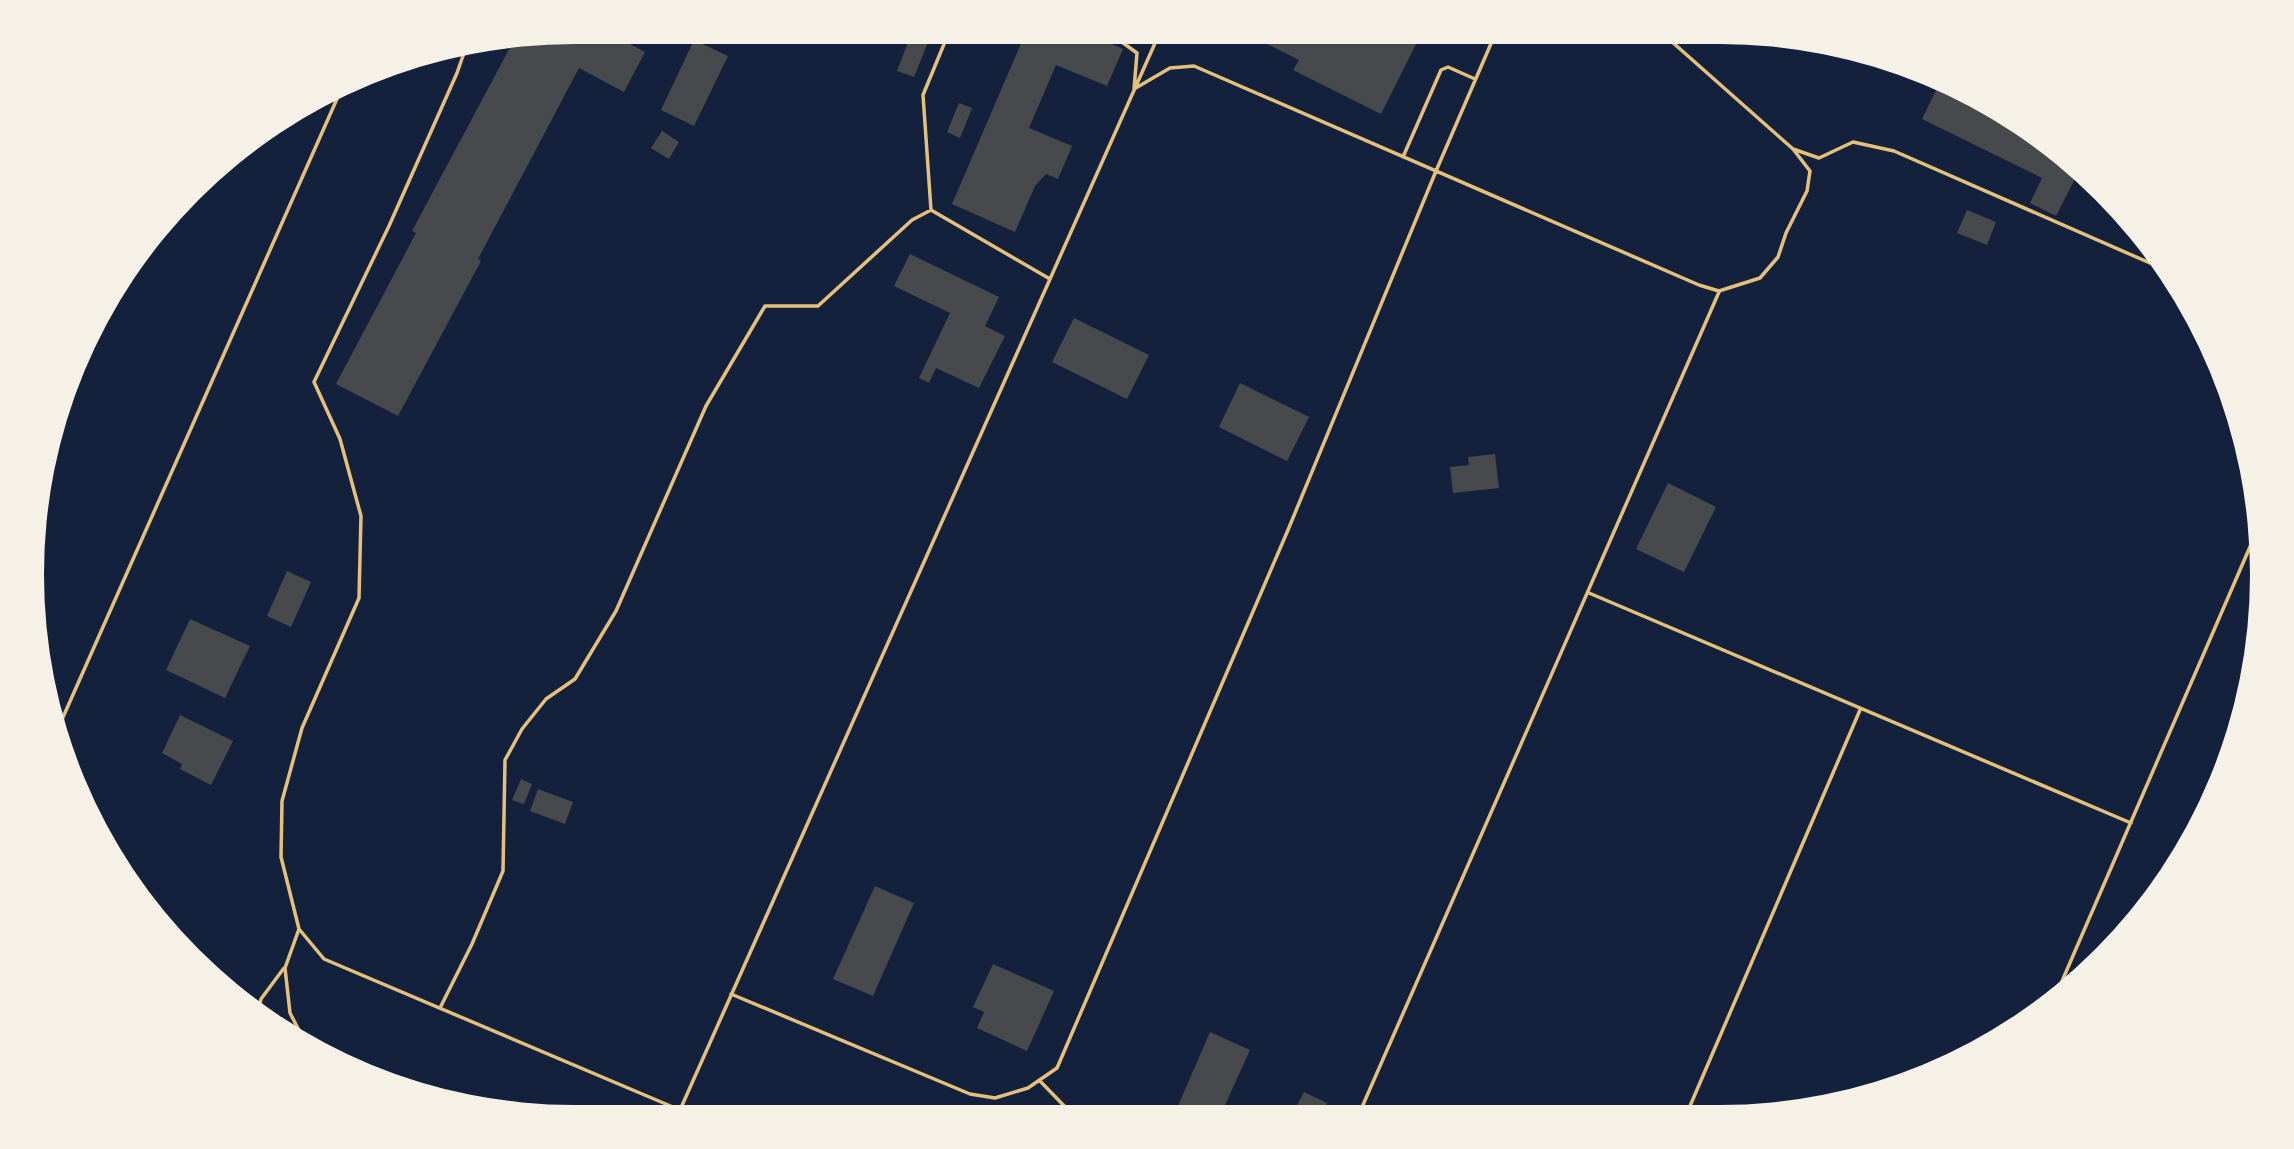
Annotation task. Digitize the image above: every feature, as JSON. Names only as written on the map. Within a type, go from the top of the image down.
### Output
[{"type":"lane","points":[[931,210],[923,95],[943,44]]},
{"type":"lane","points":[[1125,44],[1137,53],[1134,89]]},
{"type":"lane","points":[[682,1105],[1155,44]]},
{"type":"lane","points":[[731,994],[971,1094],[995,1098],[1028,1088],[1057,1068],[1288,530],[1491,44]]},
{"type":"lane","points":[[1134,89],[1170,68],[1194,66],[1699,285],[1719,291],[1759,278],[1778,257],[1786,233],[1807,191],[1810,171],[1793,149],[1674,44]]},
{"type":"lane","points":[[463,56],[388,226],[314,382],[340,439],[361,516],[359,598],[302,728],[282,800],[281,857],[299,929],[324,959],[668,1105]]},
{"type":"lane","points":[[1404,157],[1441,70],[1448,67],[1475,79]]},
{"type":"lane","points":[[63,716],[336,100]]},
{"type":"lane","points":[[1793,149],[1819,158],[1853,142],[1894,151],[2149,263]]},
{"type":"lane","points":[[931,210],[1050,279]]},
{"type":"lane","points":[[440,1008],[472,944],[503,871],[505,760],[522,729],[546,699],[575,679],[616,611],[706,406],[765,306],[818,306],[912,220],[931,210]]},
{"type":"lane","points":[[1363,1105],[1719,291]]},
{"type":"lane","points":[[2063,979],[2249,549]]},
{"type":"lane","points":[[1589,593],[2131,823]]},
{"type":"lane","points":[[1689,1105],[1860,710]]},
{"type":"lane","points":[[260,1002],[285,968],[299,929]]},
{"type":"lane","points":[[285,968],[290,1013],[297,1027]]},
{"type":"lane","points":[[1039,1080],[1063,1105]]},
{"type":"building","points":[[630,44],[645,52],[624,92],[579,68],[478,259],[481,261],[398,416],[336,384],[416,233],[412,231],[510,48]]},
{"type":"building","points":[[692,44],[702,44],[728,56],[694,126],[661,110]]},
{"type":"building","points":[[907,44],[927,44],[914,77],[897,71]]},
{"type":"building","points":[[1021,44],[1112,44],[1123,49],[1107,86],[1056,65],[1029,128],[1072,146],[1058,179],[1046,174],[1035,186],[1015,232],[952,204]]},
{"type":"building","points":[[1267,44],[1416,44],[1381,114],[1293,70],[1299,60]]},
{"type":"building","points":[[1936,90],[1985,115],[2043,153],[2074,180],[2056,216],[2030,203],[2042,178],[1922,119]]},
{"type":"building","points":[[959,103],[972,108],[960,138],[947,132]]},
{"type":"building","points":[[662,131],[679,142],[669,159],[651,148]]},
{"type":"building","points":[[1967,210],[1996,222],[1987,245],[1957,233]]},
{"type":"building","points":[[910,254],[999,297],[985,326],[1005,336],[979,388],[936,368],[929,383],[919,378],[950,313],[894,286]]},
{"type":"building","points":[[1074,318],[1149,355],[1127,399],[1052,362]]},
{"type":"building","points":[[1240,383],[1309,417],[1287,461],[1219,427]]},
{"type":"building","points":[[1495,454],[1499,488],[1453,493],[1450,467],[1469,465],[1468,457]]},
{"type":"building","points":[[1668,483],[1716,507],[1684,572],[1636,549]]},
{"type":"building","points":[[287,571],[311,582],[291,627],[267,616]]},
{"type":"building","points":[[190,619],[250,646],[225,698],[166,670]]},
{"type":"building","points":[[180,715],[233,741],[211,785],[180,769],[182,764],[162,753]]},
{"type":"building","points":[[521,779],[532,784],[524,804],[512,800]]},
{"type":"building","points":[[538,789],[573,802],[565,824],[530,811]]},
{"type":"building","points":[[875,886],[914,903],[873,996],[833,979]]},
{"type":"building","points":[[993,964],[1054,991],[1027,1051],[977,1028],[984,1012],[973,1007]]},
{"type":"building","points":[[1210,1032],[1250,1050],[1225,1105],[1178,1105]]},
{"type":"building","points":[[1304,1092],[1327,1103],[1326,1105],[1297,1105]]}]
